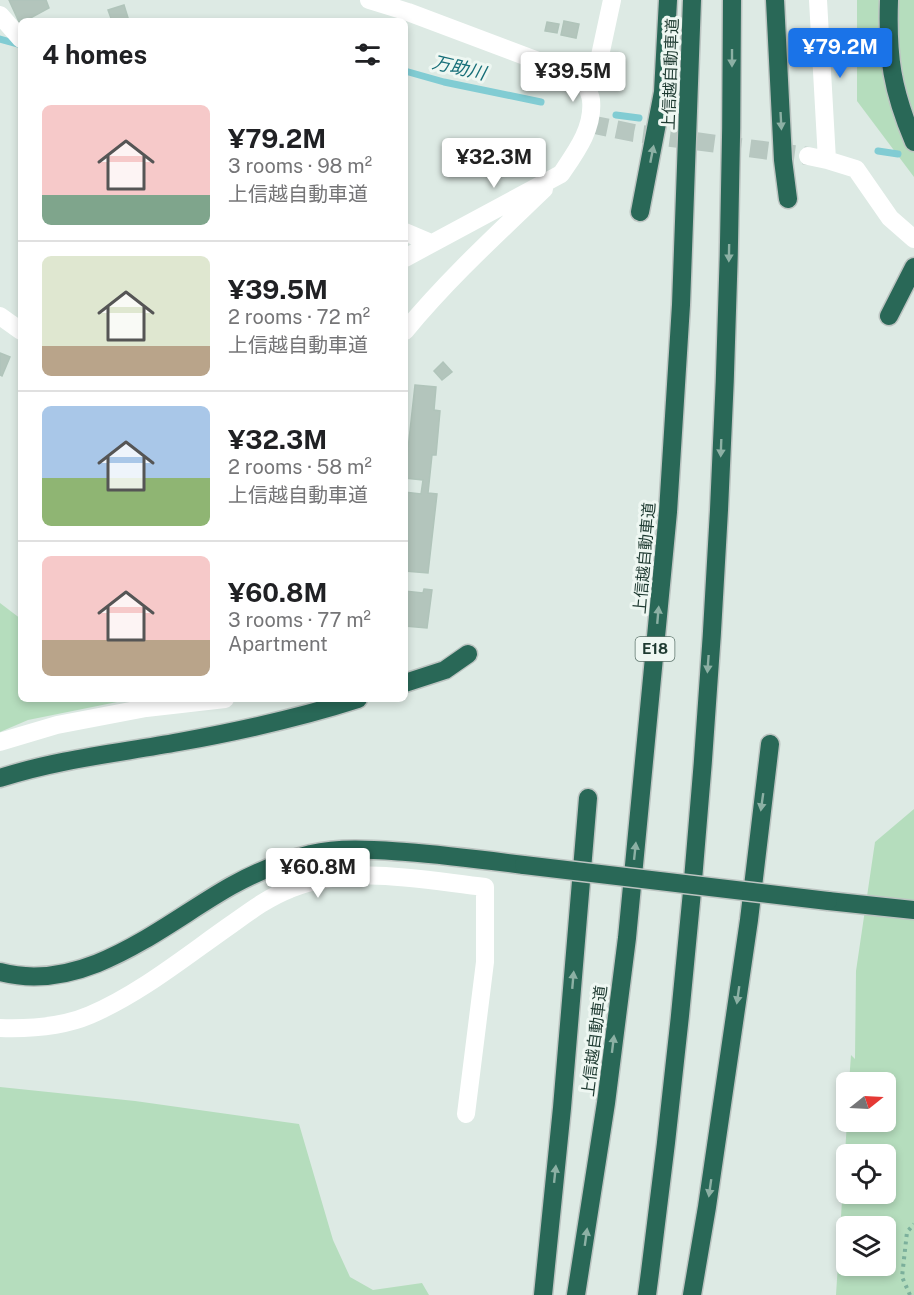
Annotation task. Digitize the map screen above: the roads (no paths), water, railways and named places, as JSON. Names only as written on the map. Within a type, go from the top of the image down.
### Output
[{"type":"highway","points":[[640,212],[663,92],[668,0]]},
{"type":"highway","name":"上信越自動車道","points":[[576,1295],[606,1103],[627,938],[668,512],[681,305],[692,0]]},
{"type":"highway","points":[[647,1295],[681,1001],[707,686],[719,503],[728,294],[732,0]]},
{"type":"highway","points":[[775,0],[783,160],[788,199]]},
{"type":"highway","points":[[889,0],[889,54],[894,87],[914,142]]},
{"type":"highway","points":[[889,316],[912,272]]},
{"type":"highway","points":[[408,682],[445,670],[468,654]]},
{"type":"highway","points":[[0,778],[70,759],[178,742],[312,714],[348,702]]},
{"type":"highway","points":[[692,1295],[749,920],[770,744]]},
{"type":"highway","points":[[543,1295],[562,1108],[588,798]]},
{"type":"highway","points":[[0,972],[16,976],[39,977],[85,967],[136,944],[233,885],[280,864],[313,854],[366,849],[453,856],[914,910]]},
{"type":"street","points":[[369,0],[408,12],[583,78],[591,99],[590,124],[576,152],[561,174],[489,241],[408,327]]},
{"type":"street","points":[[583,78],[598,65],[612,0]]},
{"type":"street","points":[[818,0],[827,160]]},
{"type":"street","points":[[0,15],[18,35]]},
{"type":"street","points":[[808,156],[856,169],[891,218],[914,239]]},
{"type":"street","points":[[408,256],[561,174]]},
{"type":"street","points":[[408,233],[431,243]]},
{"type":"street","points":[[0,316],[18,329]]},
{"type":"street","points":[[0,742],[57,725],[146,708],[199,702]]},
{"type":"street","points":[[0,1028],[53,1026],[88,1016],[151,981],[265,902],[291,888],[321,880],[356,875],[397,877],[484,887],[485,962],[466,1114]]},
{"type":"waterway","name":"万助川","points":[[0,39],[18,44]]},
{"type":"waterway","name":"万助川","points":[[408,72],[444,82],[541,102]]},
{"type":"waterway","name":"万助川","points":[[616,115],[639,118]]},
{"type":"waterway","name":"万助川","points":[[878,151],[898,154]]},
{"type":"tunnel","points":[[590,124],[634,133],[808,156]]}]
